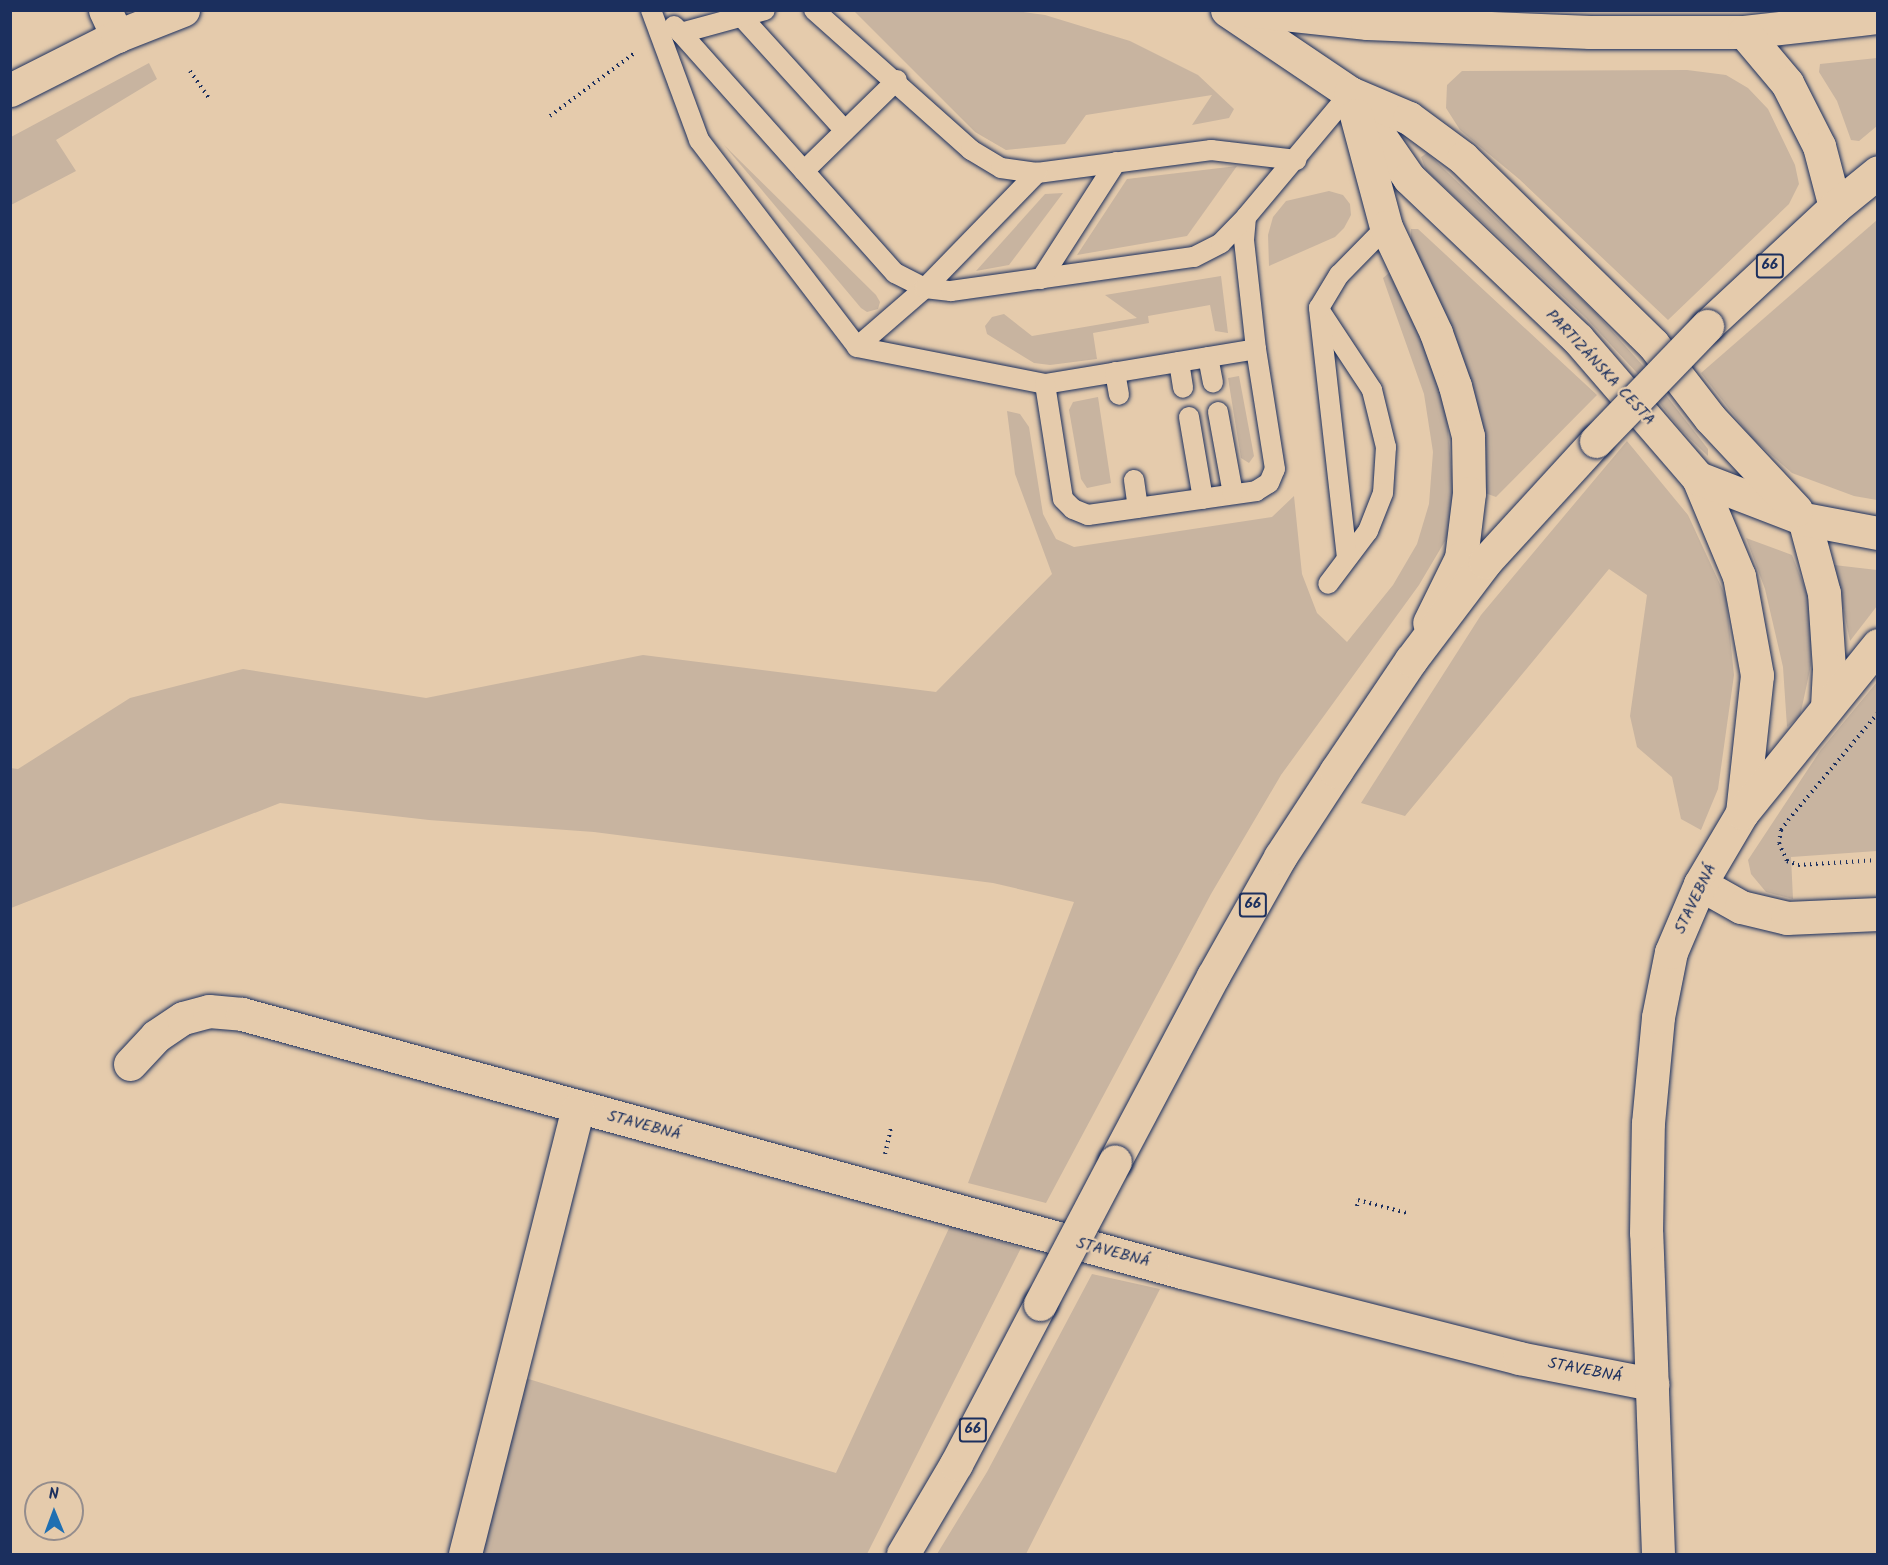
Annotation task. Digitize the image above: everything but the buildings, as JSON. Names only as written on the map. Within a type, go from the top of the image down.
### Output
[{"type":"street","points":[[10,90],[111,23],[183,10]]},
{"type":"street","name":"PARTIZÁNSKA CESTA","points":[[1227,10],[1350,93],[1409,178],[1578,339],[1698,478],[1804,519],[1878,533]]},
{"type":"street","points":[[1246,10],[1367,23],[1590,32],[1744,32],[1878,17]]},
{"type":"street","points":[[1744,32],[1787,83],[1820,146],[1835,207]]},
{"type":"street","points":[[1350,93],[1386,227],[1436,333],[1455,386],[1468,436],[1469,493],[1461,558],[1411,660]]},
{"type":"street","points":[[1350,93],[1409,118],[1463,158],[1653,344],[1710,418],[1804,519],[1824,593],[1829,669],[1827,707]]},
{"type":"street","name":"66","points":[[903,1554],[1280,857],[1411,660],[1485,562],[1596,441],[1707,326],[1835,207],[1878,172]]},
{"type":"street","name":"STAVEBNÁ","points":[[1698,478],[1739,576],[1757,675],[1742,813]]},
{"type":"street","name":"STAVEBNÁ","points":[[1658,1554],[1646,1233],[1648,1124],[1657,1029],[1671,952],[1700,884],[1742,813],[1878,645]]},
{"type":"street","points":[[1700,884],[1741,907],[1787,918],[1878,914]]},
{"type":"street","name":"STAVEBNÁ","points":[[130,1065],[156,1036],[183,1018],[209,1011],[231,1013],[1182,1272],[1519,1358],[1652,1384]]},
{"type":"street","points":[[465,1554],[578,1109]]},
{"type":"lane","points":[[651,10],[699,140],[857,347],[1045,384],[1256,349]]},
{"type":"lane","points":[[656,10],[681,33],[895,273],[925,288],[951,291],[1194,257],[1221,243],[1246,218],[1350,93]]},
{"type":"lane","points":[[681,33],[765,10]]},
{"type":"lane","points":[[814,10],[897,81],[971,150],[1001,168],[1037,172],[1211,150],[1296,160]]},
{"type":"lane","points":[[741,15],[845,131]]},
{"type":"lane","points":[[804,171],[897,81]]},
{"type":"lane","points":[[1041,279],[1116,162]]},
{"type":"lane","points":[[857,347],[925,288],[1037,172]]},
{"type":"lane","points":[[1045,384],[1063,499],[1073,509],[1088,515],[1256,491],[1269,483],[1275,469],[1256,349],[1244,240],[1246,218]]},
{"type":"lane","points":[[1347,558],[1319,308],[1340,275],[1386,227]]},
{"type":"lane","points":[[1319,308],[1372,390],[1386,447],[1383,493],[1368,531],[1328,584]]},
{"type":"lane","points":[[1208,357],[1213,383]]},
{"type":"lane","points":[[1179,362],[1183,388]]},
{"type":"lane","points":[[1115,372],[1119,394]]},
{"type":"lane","points":[[1218,412],[1233,494]]},
{"type":"lane","points":[[1189,417],[1203,499]]},
{"type":"lane","points":[[1134,480],[1138,507]]},
{"type":"path","points":[[550,116],[659,33]]},
{"type":"path","points":[[190,71],[209,98]]},
{"type":"path","points":[[1878,713],[1789,819],[1781,830],[1779,843],[1786,861],[1798,865],[1878,860]]},
{"type":"path","points":[[1357,1206],[1358,1200],[1407,1213]]},
{"type":"shaded area","points":[[1009,10],[1045,15],[1130,41],[1198,75],[1234,109],[1229,118],[1192,125],[1212,95],[1086,115],[1065,144],[1006,150],[975,132],[854,11]]},
{"type":"shaded area","points":[[1877,58],[1877,126],[1859,141],[1851,140],[1837,101],[1819,72],[1820,64]]},
{"type":"shaded area","points":[[149,63],[157,79],[56,140],[76,171],[11,205],[11,137]]},
{"type":"shaded area","points":[[1687,70],[1726,75],[1748,88],[1768,109],[1795,165],[1799,184],[1789,204],[1668,320],[1519,179],[1460,130],[1446,108],[1447,85],[1462,71]]},
{"type":"shaded area","points":[[724,145],[876,295],[880,302],[878,309],[867,312],[861,308]]},
{"type":"shaded area","points":[[1427,153],[1595,312],[1644,367],[1708,449],[1708,456],[1679,428],[1637,373],[1586,318],[1426,170],[1421,157]]},
{"type":"shaded area","points":[[1237,166],[1187,236],[1077,255],[1127,179]]},
{"type":"shaded area","points":[[1329,191],[1343,195],[1350,204],[1351,215],[1344,228],[1335,237],[1269,266],[1268,235],[1273,217],[1286,201]]},
{"type":"shaded area","points":[[1063,193],[1009,265],[976,271],[1045,194]]},
{"type":"shaded area","points":[[1877,220],[1877,500],[1854,496],[1792,473],[1751,437],[1701,373]]},
{"type":"shaded area","points":[[1411,229],[1418,229],[1597,395],[1496,497],[1485,493],[1486,448],[1462,359],[1411,247]]},
{"type":"shaded area","points":[[1389,273],[1425,348],[1446,410],[1454,497],[1448,536],[1419,585],[1281,775],[1211,894],[1046,1203],[968,1183],[1074,902],[993,883],[594,832],[429,820],[280,803],[11,908],[10,768],[18,769],[130,698],[243,669],[426,698],[643,655],[936,692],[1052,574],[1015,474],[1007,411],[1020,414],[1029,427],[1043,514],[1056,539],[1074,547],[1272,517],[1294,496],[1302,574],[1317,613],[1347,642],[1393,585],[1417,544],[1429,504],[1433,452],[1424,394],[1383,278]]},
{"type":"shaded area","points":[[1221,276],[1228,333],[1215,331],[1210,305],[1148,316],[1149,323],[1093,333],[1097,359],[1050,365],[1034,363],[987,334],[985,326],[992,317],[1004,314],[1032,336],[1137,318],[1105,295]]},
{"type":"shaded area","points":[[1239,376],[1254,456],[1249,463],[1241,458],[1228,378]]},
{"type":"shaded area","points":[[1098,397],[1111,483],[1087,488],[1081,479],[1069,410],[1073,402]]},
{"type":"shaded area","points":[[1627,441],[1688,515],[1726,597],[1734,675],[1718,789],[1701,830],[1681,819],[1672,777],[1637,747],[1630,716],[1647,595],[1609,569],[1405,816],[1361,803],[1481,615]]},
{"type":"shaded area","points":[[1746,538],[1792,555],[1811,604],[1811,665],[1800,716],[1787,727],[1783,667],[1765,589]]},
{"type":"shaded area","points":[[1834,565],[1877,570],[1877,606],[1850,641]]},
{"type":"shaded area","points":[[1877,682],[1877,851],[1791,857],[1793,899],[1766,892],[1751,874],[1748,860],[1820,751]]},
{"type":"shaded area","points":[[950,1226],[1021,1248],[867,1554],[477,1554],[522,1377],[836,1473]]},
{"type":"shaded area","points":[[1092,1274],[1160,1289],[1026,1554],[937,1554],[987,1472]]}]
